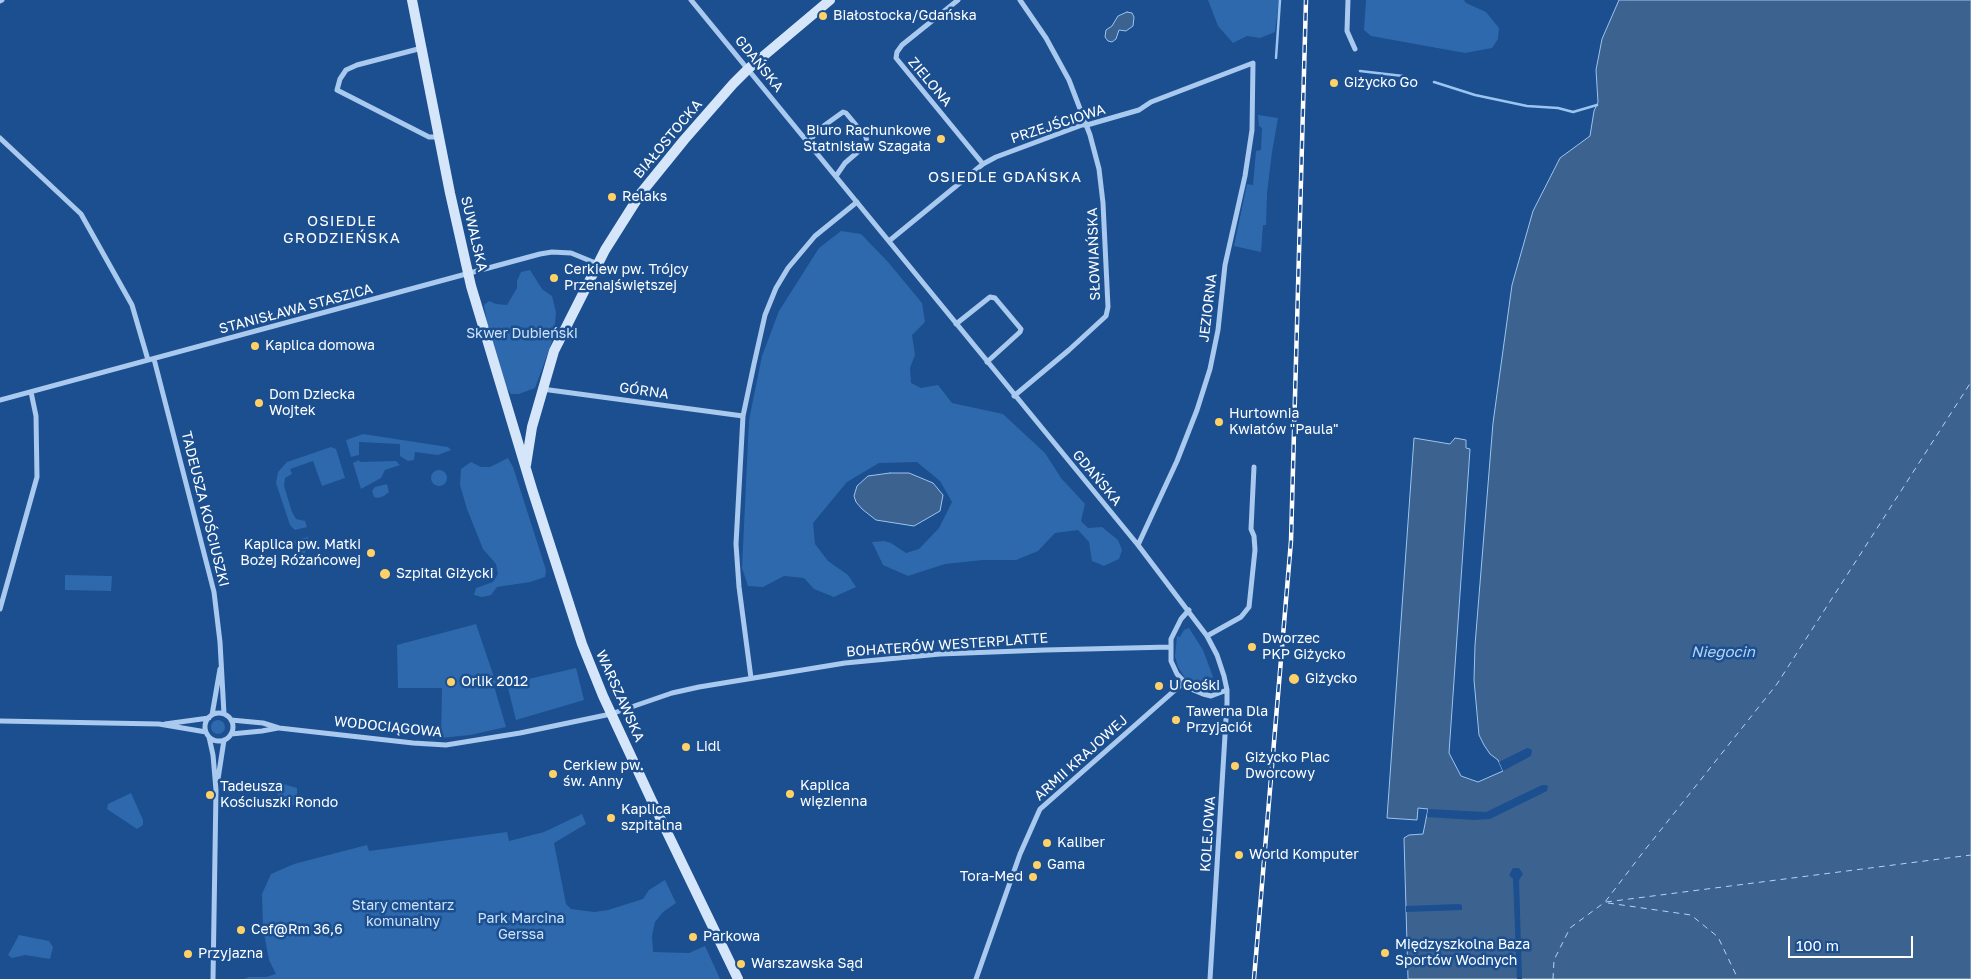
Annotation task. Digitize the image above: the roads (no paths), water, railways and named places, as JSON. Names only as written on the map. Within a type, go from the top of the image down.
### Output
[{"type":"street","name":"SUWALSKA","points":[[412,0],[469,274],[526,469]]},
{"type":"street","name":"GDAŃSKA","points":[[691,0],[1138,545],[1207,636]]},
{"type":"street","name":"BIAŁOSTOCKA","points":[[526,469],[532,428],[554,351],[598,264],[641,193],[708,111],[748,69],[830,0]]},
{"type":"street","name":"ZIELONA","points":[[958,0],[902,46],[897,52],[896,58],[983,164]]},
{"type":"street","name":"SŁOWIAŃSKA","points":[[1014,396],[1106,316],[1107,286],[1104,203],[1099,169],[1087,126],[1061,64],[1034,19],[1020,0]]},
{"type":"street","points":[[1348,0],[1347,31],[1355,48]]},
{"type":"street","points":[[422,48],[346,70],[336,90],[429,138],[440,137]]},
{"type":"street","name":"PRZEJŚCIOWA","points":[[889,241],[983,164],[1029,144],[1082,125],[1087,126],[1139,110],[1150,102],[1253,63]]},
{"type":"street","name":"JEZIORNA","points":[[1138,545],[1178,461],[1210,369],[1218,330],[1225,265],[1245,176],[1252,130],[1253,63]]},
{"type":"street","points":[[809,142],[818,130],[843,112],[846,113],[866,137],[868,144],[845,163],[836,176]]},
{"type":"street","name":"TADEUSZA KOŚCIUSZKI","points":[[0,138],[81,214],[132,305],[151,359],[211,575],[217,610],[224,714]]},
{"type":"street","points":[[752,678],[736,566],[738,483],[743,416],[765,315],[776,288],[788,268],[815,236],[857,202]]},
{"type":"street","name":"STANISŁAWA STASZICA","points":[[0,400],[552,252],[571,253],[598,264]]},
{"type":"street","points":[[956,324],[990,297],[995,298],[1021,329],[987,362]]},
{"type":"street","name":"GÓRNA","points":[[542,388],[743,416]]},
{"type":"street","points":[[0,609],[37,477],[36,416],[31,392]]},
{"type":"street","points":[[1207,636],[1241,617],[1249,607],[1255,550],[1254,536],[1251,528],[1254,467]]},
{"type":"street","name":"WARSZAWSKA","points":[[526,469],[582,644],[611,714],[738,979]]},
{"type":"street","points":[[1189,610],[1181,618],[1174,630],[1170,647],[1171,660],[1177,674],[1197,692],[1211,696],[1227,690]]},
{"type":"street","name":"KOLEJOWA","points":[[1207,636],[1217,655],[1227,690],[1210,979]]},
{"type":"street","name":"BOHATERÓW WESTERPLATTE","points":[[611,714],[672,693],[845,663],[940,654],[1170,647]]},
{"type":"street","name":"TADEUSZA KOŚCIUSZKI","points":[[210,716],[220,666]]},
{"type":"street","name":"ARMII KRAJOWEJ","points":[[976,979],[1020,854],[1040,809],[1184,682]]},
{"type":"street","points":[[0,721],[159,724],[224,714],[233,724],[231,734],[224,740],[219,741],[208,735],[159,724]]},
{"type":"street","name":"WODOCIĄGOWA","points":[[231,720],[263,723],[279,728],[446,745],[520,733],[611,714]]},
{"type":"street","points":[[210,716],[205,727],[213,755],[216,790],[213,979]]},
{"type":"street","name":"WODOCIĄGOWA","points":[[231,734],[279,728]]},
{"type":"street","points":[[216,790],[224,740]]},
{"type":"water","name":"Niegocin","points":[[1619,0],[1971,0],[1971,979],[1408,979],[1404,838],[1409,835],[1423,834],[1428,809],[1418,808],[1417,820],[1387,818],[1414,438],[1450,444],[1455,438],[1466,440],[1466,448],[1470,449],[1449,753],[1461,776],[1478,782],[1503,771],[1498,760],[1490,754],[1479,735],[1474,680],[1475,645],[1493,423],[1512,285],[1533,211],[1560,158],[1590,136],[1594,111],[1598,102],[1596,70],[1602,39]]},
{"type":"water","points":[[1127,12],[1132,13],[1134,17],[1133,26],[1126,31],[1119,30],[1116,39],[1112,42],[1108,41],[1105,37],[1106,30],[1112,26],[1118,16]]},
{"type":"water","points":[[909,473],[933,483],[943,495],[940,511],[914,526],[876,520],[862,509],[854,496],[857,486],[868,476]]},
{"type":"waterway","points":[[1276,58],[1280,0]]},
{"type":"waterway","points":[[1360,71],[1403,76],[1409,80]]},
{"type":"waterway","points":[[1434,82],[1475,95],[1527,106],[1558,108],[1573,112],[1597,105]]},
{"type":"railway","points":[[1254,979],[1291,541],[1306,0]]},
{"type":"place","name":"Białostocka/Gdańska","points":[[823,16]]},
{"type":"place","name":"Giżycko Go","points":[[1334,83]]},
{"type":"place","name":"Biuro Rachunkowe Statnisław Szagała","points":[[941,139]]},
{"type":"place","name":"Relaks","points":[[612,197]]},
{"type":"place","name":"Cerkiew pw. Trójcy Przenajświętszej","points":[[554,278]]},
{"type":"place","name":"Kaplica domowa","points":[[255,346]]},
{"type":"place","name":"Dom Dziecka Wojtek","points":[[259,403]]},
{"type":"place","name":"Hurtownia Kwiatów \"Paula\"","points":[[1219,422]]},
{"type":"place","name":"Kaplica pw. Matki Bożej Różańcowej","points":[[371,553]]},
{"type":"place","name":"Szpital Giżycki","points":[[385,574]]},
{"type":"place","name":"Dworzec PKP Giżycko","points":[[1252,647]]},
{"type":"place","name":"Giżycko","points":[[1294,679]]},
{"type":"place","name":"Orlik 2012","points":[[451,682]]},
{"type":"place","name":"U Gośki","points":[[1159,686]]},
{"type":"place","name":"Tawerna Dla Przyjaciół","points":[[1176,720]]},
{"type":"place","name":"Lidl","points":[[686,747]]},
{"type":"place","name":"Giżycko Plac Dworcowy","points":[[1235,766]]},
{"type":"place","name":"Cerkiew pw. św. Anny","points":[[553,774]]},
{"type":"place","name":"Kaplica więzienna","points":[[790,794]]},
{"type":"place","name":"Tadeusza Kościuszki Rondo","points":[[210,795]]},
{"type":"place","name":"Kaplica szpitalna","points":[[611,818]]},
{"type":"place","name":"Kaliber","points":[[1047,843]]},
{"type":"place","name":"World Komputer","points":[[1239,855]]},
{"type":"place","name":"Gama","points":[[1037,865]]},
{"type":"place","name":"Tora-Med","points":[[1033,877]]},
{"type":"place","name":"Cef@Rm 36,6","points":[[241,930]]},
{"type":"place","name":"Parkowa","points":[[693,937]]},
{"type":"place","name":"Międzyszkolna Baza Sportów Wodnych","points":[[1385,953]]},
{"type":"place","name":"Przyjazna","points":[[188,954]]},
{"type":"place","name":"Warszawska Sąd","points":[[741,964]]},
{"type":"district","name":"OSIEDLE GDAŃSKA","points":[[1005,177]]},
{"type":"district","name":"OSIEDLE GRODZIEŃSKA","points":[[342,230]]},
{"type":"park label","name":"Skwer Dubieński","points":[[522,334]]},
{"type":"park label","name":"Stary cmentarz komunalny","points":[[403,914]]},
{"type":"park label","name":"Park Marcina Gerssa","points":[[521,928]]}]
